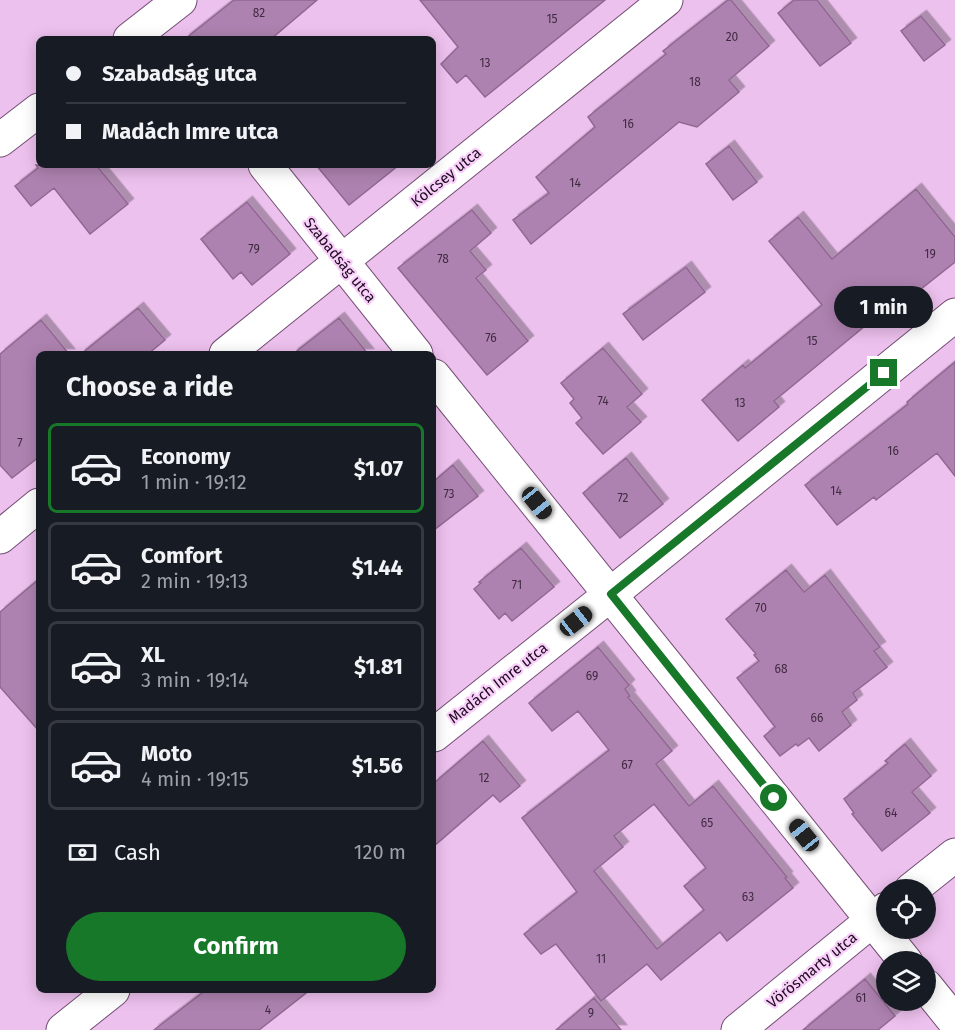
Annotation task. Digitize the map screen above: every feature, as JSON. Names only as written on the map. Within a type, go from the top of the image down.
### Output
[{"type":"street","points":[[149,33],[180,0]]},
{"type":"street","name":"Kölcsey utca","points":[[230,351],[666,0]]},
{"type":"street","points":[[0,140],[36,112]]},
{"type":"street","name":"Szabadság utca","points":[[267,168],[414,351]]},
{"type":"street","name":"Madách Imre utca","points":[[436,733],[955,315]]},
{"type":"street","points":[[436,378],[611,594],[876,910]]},
{"type":"street","points":[[0,537],[36,507]]},
{"type":"street","points":[[925,879],[955,855]]},
{"type":"street","name":"Vörösmarty utca","points":[[738,1030],[876,918]]},
{"type":"street","points":[[63,1030],[109,993]]},
{"type":"street","points":[[936,998],[955,1022]]},
{"type":"building","points":[[234,0],[317,0],[275,36],[189,36]]},
{"type":"building","points":[[420,0],[605,0],[485,97],[466,75],[457,83],[441,64],[458,47]]},
{"type":"building","points":[[731,0],[769,46],[729,80],[739,92],[697,127],[679,122],[531,244],[513,220],[549,193],[536,177],[595,127],[588,117],[666,54],[663,51]]},
{"type":"building","points":[[794,0],[817,0],[851,43],[820,66],[778,13]]},
{"type":"building","points":[[921,16],[945,45],[924,61],[901,31]]},
{"type":"building","points":[[729,146],[757,182],[733,200],[706,164]]},
{"type":"building","points":[[38,168],[98,168],[128,204],[90,234],[54,188],[31,206],[15,186]]},
{"type":"building","points":[[318,168],[395,168],[349,205]]},
{"type":"building","points":[[916,189],[955,237],[955,262],[892,312],[888,307],[774,401],[779,407],[738,441],[702,400],[743,365],[745,368],[822,305],[769,241],[798,217],[832,259]]},
{"type":"building","points":[[247,202],[290,254],[252,285],[241,272],[233,279],[201,239]]},
{"type":"building","points":[[472,210],[491,233],[470,251],[486,270],[476,278],[528,341],[487,375],[398,268]]},
{"type":"building","points":[[686,267],[705,292],[643,340],[623,314]]},
{"type":"building","points":[[138,308],[165,340],[152,351],[85,351]]},
{"type":"building","points":[[339,318],[366,351],[297,351]]},
{"type":"building","points":[[41,320],[67,351],[36,351],[36,459],[12,478],[0,465],[0,354]]},
{"type":"building","points":[[603,348],[642,394],[627,407],[641,422],[603,454],[576,423],[582,418],[570,403],[574,399],[561,383]]},
{"type":"building","points":[[955,362],[955,476],[937,453],[876,500],[874,497],[837,525],[805,485],[908,404],[907,402]]},
{"type":"building","points":[[626,458],[663,504],[620,538],[583,493]]},
{"type":"building","points":[[453,465],[478,496],[436,528],[436,479]]},
{"type":"building","points":[[521,548],[554,587],[512,621],[505,613],[499,619],[474,589],[481,583],[479,582]]},
{"type":"building","points":[[786,570],[804,592],[825,575],[880,647],[874,651],[887,667],[853,693],[857,700],[842,712],[851,725],[819,751],[809,738],[780,756],[764,736],[775,727],[737,678],[759,661],[754,655],[756,654],[726,619]]},
{"type":"building","points":[[36,582],[36,728],[0,687],[0,612]]},
{"type":"building","points":[[598,647],[629,685],[625,689],[630,696],[628,697],[672,751],[656,764],[689,806],[713,786],[787,877],[785,878],[793,888],[727,941],[720,932],[661,980],[647,964],[601,1001],[556,944],[541,954],[524,934],[577,892],[522,818],[609,750],[578,711],[552,731],[529,703]],"holes":[[[654,804],[706,868],[684,886],[704,910],[657,949],[594,871],[623,847],[614,836]]]},
{"type":"building","points":[[483,741],[520,786],[500,802],[493,795],[436,844],[436,781]]},
{"type":"building","points":[[905,744],[931,776],[912,792],[930,813],[882,851],[852,814],[854,813],[844,799],[888,763],[885,761]]},
{"type":"building","points":[[865,979],[876,993],[876,1011],[891,1011],[895,1016],[878,1030],[803,1030]]},
{"type":"building","points":[[202,993],[306,993],[259,1030],[154,1030]]},
{"type":"building","points":[[594,998],[621,1030],[556,1030]]},
{"type":"route","points":[[774,798],[611,594],[884,373]]}]
